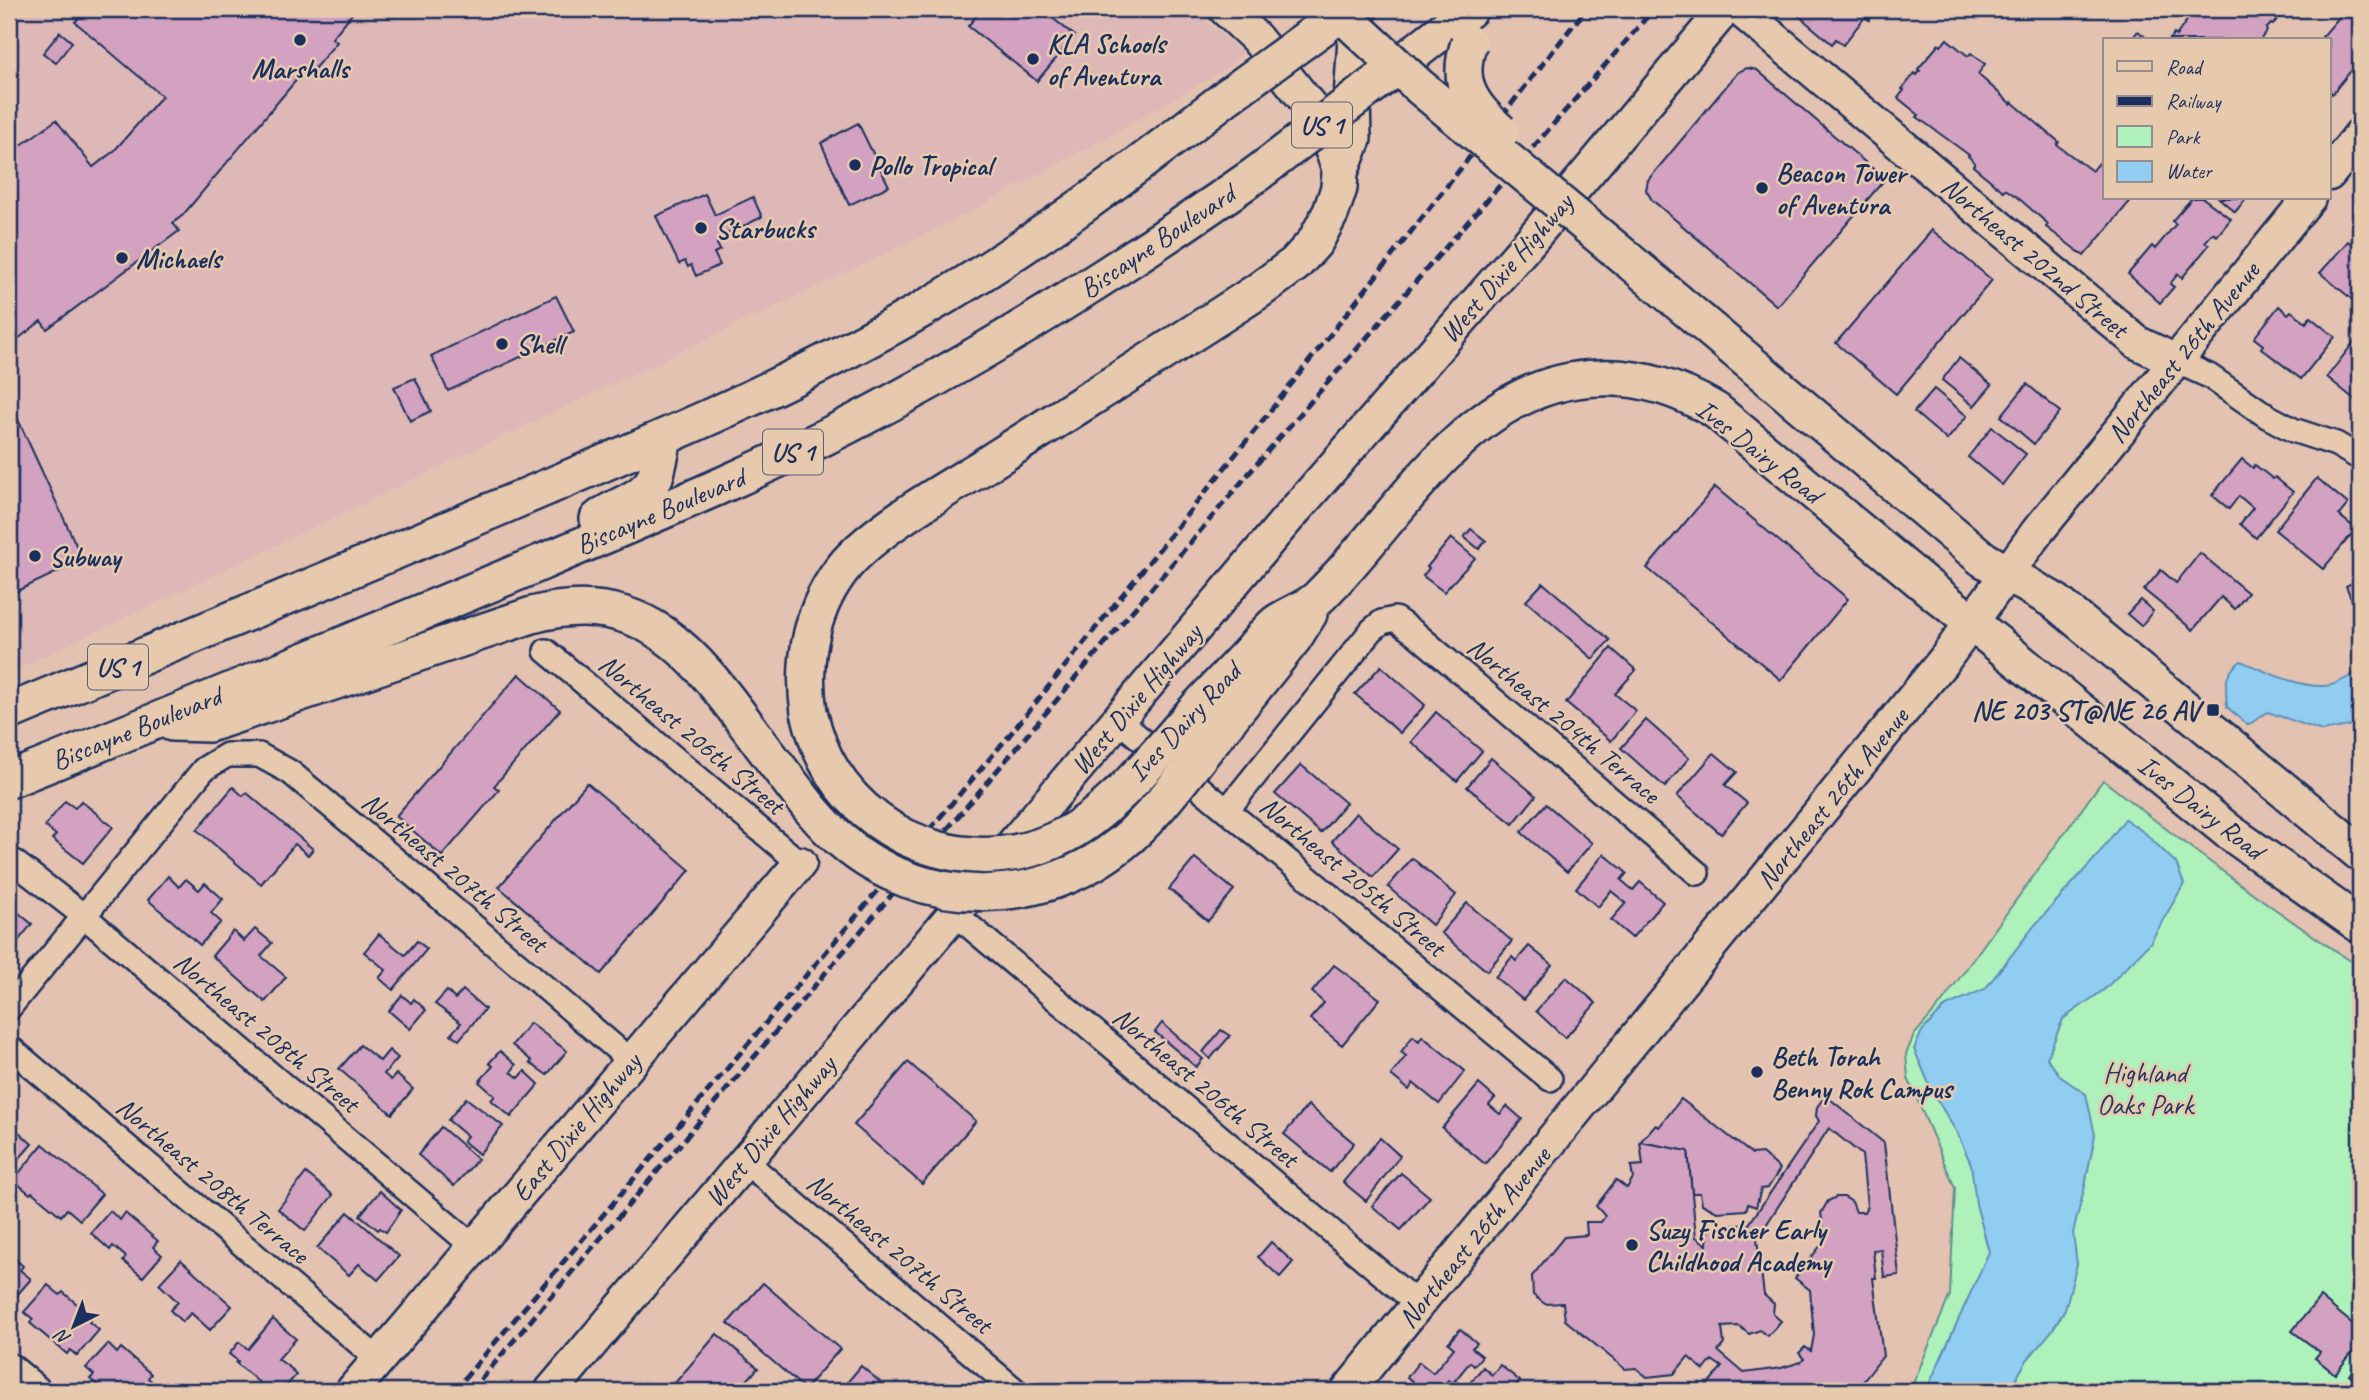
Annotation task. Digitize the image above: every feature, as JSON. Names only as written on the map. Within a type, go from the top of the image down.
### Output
[{"type":"main road","points":[[1225,9],[1256,38],[1318,116],[1340,172]]},
{"type":"main road","points":[[1488,9],[1479,30],[1464,26],[1464,68],[1468,94],[1479,113],[1506,136],[1521,172]]},
{"type":"main road","name":"West Dixie Highway","points":[[551,1391],[1284,523],[1531,240],[1725,9]]},
{"type":"main road","name":"Northeast 202nd Street","points":[[1739,9],[2138,343],[2176,361]]},
{"type":"main road","points":[[1337,12],[1396,67],[1983,559],[2056,602],[2360,853]]},
{"type":"main road","name":"Ives Dairy Road","points":[[1337,12],[1352,99],[1353,139],[1340,172],[1339,188],[1315,242],[1295,264],[1206,325],[870,541],[846,564],[825,597],[812,633],[806,669],[809,712],[816,740],[831,771],[851,796],[875,819],[920,844],[953,853],[986,856],[1037,847],[1082,825],[1211,717],[1294,638],[1318,599],[1428,474],[1482,420],[1499,408],[1543,387],[1571,380],[1611,377],[1668,387],[1714,410],[2242,841],[2360,925]]},
{"type":"main road","name":"US 1","points":[[9,712],[664,439],[823,363],[953,291],[1074,212],[1337,12]]},
{"type":"main road","name":"Biscayne Boulevard","points":[[9,783],[742,477],[910,393],[1115,272],[1258,173],[1396,67],[1464,26]]},
{"type":"main road","points":[[2330,173],[2360,135]]},
{"type":"main road","name":"Northeast 26th Avenue","points":[[1358,1387],[1419,1305],[1972,623],[2037,532],[2307,200]]},
{"type":"main road","points":[[552,557],[610,509],[629,501],[651,483],[664,439]]},
{"type":"main road","points":[[151,722],[209,724],[532,615],[562,608],[611,611],[645,622],[672,638],[700,667],[812,811],[865,859],[888,872],[933,888],[958,892],[999,893],[1044,884],[1067,876],[1115,849],[1149,816],[1211,717]]},
{"type":"main road","name":"East Dixie Highway","points":[[352,1391],[800,863]]},
{"type":"street","name":"Northeast 202nd Street","points":[[2176,361],[2209,376],[2267,416],[2293,430],[2336,443],[2360,458]]},
{"type":"street","name":"Northeast 204th Terrace","points":[[1227,810],[1377,624],[1395,619],[1415,633],[1697,873]]},
{"type":"street","name":"Northeast 206th Street","points":[[546,651],[800,863]]},
{"type":"street","name":"Northeast 205th Street","points":[[1118,720],[1550,1079]]},
{"type":"street","name":"Northeast 207th Street","points":[[84,916],[204,769],[227,755],[259,755],[290,772],[632,1062]]},
{"type":"street","name":"Northeast 208th Street","points":[[12,856],[474,1247]]},
{"type":"street","name":"Northeast 206th Street","points":[[954,914],[1419,1305]]},
{"type":"street","points":[[9,1008],[84,916]]},
{"type":"street","name":"Northeast 208th Terrace","points":[[9,1047],[379,1360]]},
{"type":"street","name":"Northeast 207th Street","points":[[745,1161],[1016,1391]]},
{"type":"shaded area","points":[[14,9],[1192,9],[1243,53],[1221,72],[947,224],[9,673],[9,15]]},
{"type":"green space","name":"Highland Oaks Park","points":[[2103,780],[2294,923],[2360,967],[2360,1391],[1910,1391],[1950,1295],[1955,1188],[1908,1078],[1906,1054],[1914,1035],[1940,1005]]},
{"type":"water","points":[[2241,661],[2285,679],[2321,686],[2338,683],[2360,670],[2360,724],[2322,731],[2268,712],[2248,725],[2227,707],[2228,676]]},
{"type":"water","points":[[2125,819],[2145,833],[2176,863],[2184,884],[2150,943],[2105,989],[2063,1019],[2047,1058],[2061,1077],[2086,1094],[2095,1135],[2073,1233],[2077,1264],[2065,1310],[2051,1332],[2027,1360],[2016,1379],[2015,1391],[1926,1391],[1989,1252],[1976,1204],[1971,1164],[1957,1133],[1932,1091],[1914,1049],[1922,1031],[1946,1006],[1985,989]]},
{"type":"building","points":[[86,9],[356,9],[332,38],[337,42],[308,76],[303,72],[183,215],[173,223],[179,231],[47,329],[41,321],[9,346],[9,154],[56,120],[93,167],[114,151],[162,96],[75,22]]},
{"type":"building","name":"KLA Schools of Aventura","points":[[982,9],[1041,9],[1075,36],[1037,81],[968,26]]},
{"type":"building","points":[[1878,9],[1869,20],[1865,17],[1843,45],[1836,39],[1832,44],[1793,11]]},
{"type":"building","points":[[2195,9],[2284,9],[2262,38],[2171,38],[2174,34],[2176,36]]},
{"type":"building","points":[[2346,9],[2360,19],[2360,52],[2355,58],[2359,61],[2332,94],[2330,38],[2322,37]]},
{"type":"building","points":[[2138,31],[2147,38],[2133,38]]},
{"type":"building","points":[[60,32],[72,42],[56,63],[43,53]]},
{"type":"building","points":[[1947,39],[1968,56],[1971,53],[1985,64],[1978,74],[2059,142],[2057,145],[2092,171],[2100,162],[2103,164],[2103,200],[2131,200],[2084,256],[2046,227],[2048,224],[2016,196],[2005,189],[2003,191],[1973,166],[1975,163],[1969,155],[1917,117],[1919,115],[1898,98],[1915,73],[1917,75],[1920,71],[1918,69],[1939,44],[1941,46]]},
{"type":"building","name":"Beacon Tower of Aventura","points":[[1747,68],[1757,70],[1885,179],[1777,306],[1652,200],[1646,190],[1648,180],[1738,72]]},
{"type":"building","name":"Pollo Tropical","points":[[858,123],[889,186],[849,205],[821,143]]},
{"type":"building","name":"Starbucks","points":[[705,194],[715,215],[753,197],[762,217],[725,235],[727,239],[717,244],[720,250],[714,253],[720,265],[696,276],[691,265],[688,267],[685,261],[679,264],[656,216]]},
{"type":"building","points":[[2190,200],[2206,200],[2231,219],[2217,236],[2213,233],[2205,242],[2209,245],[2182,278],[2178,274],[2170,284],[2174,287],[2160,303],[2128,274],[2152,246],[2155,249],[2176,224],[2172,221]]},
{"type":"building","points":[[2221,200],[2245,200],[2235,212]]},
{"type":"building","points":[[1932,230],[1992,280],[1896,394],[1836,343]]},
{"type":"building","points":[[2360,232],[2360,306],[2320,273],[2348,241],[2351,243]]},
{"type":"building","name":"Shell","points":[[556,296],[574,332],[448,391],[431,356]]},
{"type":"building","points":[[2279,306],[2288,314],[2291,311],[2306,323],[2310,317],[2335,337],[2301,379],[2261,348],[2263,345],[2254,338]]},
{"type":"building","points":[[2354,342],[2360,345],[2360,404],[2327,377]]},
{"type":"building","points":[[1959,358],[1992,385],[1974,406],[1942,380]]},
{"type":"building","points":[[415,378],[431,411],[410,421],[394,387]]},
{"type":"building","points":[[2027,384],[2060,412],[2034,444],[2001,416]]},
{"type":"building","points":[[1934,389],[1967,416],[1947,440],[1914,412]]},
{"type":"building","points":[[9,400],[83,560],[9,595]]},
{"type":"building","points":[[1992,427],[2026,454],[2002,485],[1968,457]]},
{"type":"building","points":[[2242,459],[2273,479],[2275,477],[2293,492],[2256,538],[2240,524],[2253,508],[2239,496],[2229,509],[2212,495]]},
{"type":"building","points":[[2317,478],[2348,504],[2339,515],[2356,529],[2323,569],[2275,530]]},
{"type":"building","points":[[1715,487],[1848,599],[1781,680],[1647,568]]},
{"type":"building","points":[[1471,529],[1486,541],[1479,549],[1464,537]]},
{"type":"building","points":[[1451,538],[1475,558],[1444,592],[1423,576],[1429,568],[1427,567]]},
{"type":"building","points":[[2200,553],[2248,593],[2235,609],[2221,597],[2193,630],[2144,590],[2161,570],[2176,583]]},
{"type":"building","points":[[2360,579],[2360,619],[2346,586]]},
{"type":"building","points":[[1543,583],[1610,640],[1593,659],[1526,601]]},
{"type":"building","points":[[2140,600],[2153,611],[2141,626],[2127,614]]},
{"type":"building","points":[[1611,648],[1636,670],[1615,694],[1636,711],[1611,741],[1566,703]]},
{"type":"building","points":[[1381,666],[1425,705],[1400,733],[1355,694]]},
{"type":"building","points":[[519,674],[560,710],[494,786],[499,790],[442,856],[396,816]]},
{"type":"building","points":[[1436,712],[1482,751],[1457,781],[1411,742]]},
{"type":"building","points":[[1646,720],[1689,758],[1665,787],[1621,748]]},
{"type":"building","points":[[1714,753],[1737,772],[1725,785],[1747,803],[1721,834],[1677,796]]},
{"type":"building","points":[[1491,758],[1536,796],[1513,824],[1467,787]]},
{"type":"building","points":[[1301,765],[1346,803],[1321,833],[1275,794]]},
{"type":"building","points":[[587,783],[690,870],[601,974],[499,887]]},
{"type":"building","points":[[233,787],[243,796],[247,793],[313,849],[308,855],[295,844],[261,884],[197,830]]},
{"type":"building","points":[[65,801],[75,808],[81,801],[113,827],[83,863],[52,839],[56,835],[45,826]]},
{"type":"building","points":[[1546,804],[1592,843],[1567,872],[1521,832]]},
{"type":"building","points":[[1356,813],[1398,849],[1373,877],[1332,841]]},
{"type":"building","points":[[1604,854],[1627,873],[1621,880],[1633,890],[1640,882],[1663,902],[1632,938],[1611,920],[1626,903],[1611,891],[1598,907],[1576,888]]},
{"type":"building","points":[[1195,858],[1234,890],[1208,921],[1169,889]]},
{"type":"building","points":[[1412,858],[1456,895],[1432,925],[1388,887]]},
{"type":"building","points":[[168,876],[179,887],[186,879],[199,890],[205,883],[223,899],[211,913],[221,922],[200,945],[148,900]]},
{"type":"building","points":[[1467,903],[1512,941],[1487,971],[1441,933]]},
{"type":"building","points":[[9,905],[32,924],[9,952]]},
{"type":"building","points":[[255,929],[272,943],[261,956],[286,977],[265,1002],[212,956],[233,931],[244,941]]},
{"type":"building","points":[[379,934],[405,955],[417,941],[427,949],[393,990],[379,978],[386,970],[364,952]]},
{"type":"building","points":[[1529,946],[1552,965],[1523,1000],[1495,977],[1512,957],[1516,961]]},
{"type":"building","points":[[1334,965],[1380,999],[1342,1045],[1310,1019],[1324,1003],[1312,992]]},
{"type":"building","points":[[1566,977],[1596,1003],[1565,1038],[1536,1011]]},
{"type":"building","points":[[463,990],[485,1009],[459,1040],[451,1034],[461,1023],[435,1004],[447,991],[455,999]]},
{"type":"building","points":[[402,995],[411,1003],[414,999],[426,1010],[410,1029],[389,1011]]},
{"type":"building","points":[[530,1023],[567,1051],[547,1075],[512,1045]]},
{"type":"building","points":[[1162,1023],[1203,1059],[1196,1067],[1155,1032]]},
{"type":"building","points":[[1221,1030],[1230,1036],[1210,1059],[1203,1052]]},
{"type":"building","points":[[1413,1036],[1419,1041],[1422,1036],[1465,1071],[1439,1104],[1413,1083],[1409,1090],[1391,1075],[1406,1056],[1401,1052]]},
{"type":"building","points":[[360,1045],[380,1061],[389,1050],[398,1058],[384,1074],[391,1080],[396,1074],[413,1089],[392,1114],[339,1069]]},
{"type":"building","points":[[500,1051],[516,1065],[511,1072],[519,1078],[525,1071],[539,1084],[511,1117],[491,1100],[495,1096],[479,1082],[493,1066],[489,1063]]},
{"type":"building","points":[[908,1062],[976,1121],[922,1184],[854,1125]]},
{"type":"building","points":[[1479,1084],[1495,1098],[1489,1105],[1500,1114],[1507,1106],[1522,1119],[1485,1164],[1442,1128]]},
{"type":"building","points":[[466,1098],[503,1126],[479,1154],[463,1141],[467,1136],[448,1120]]},
{"type":"building","points":[[1681,1099],[1752,1154],[1762,1153],[1780,1169],[1768,1188],[1761,1189],[1756,1207],[1748,1204],[1746,1210],[1717,1212],[1702,1204],[1700,1193],[1692,1193],[1688,1151],[1640,1142],[1655,1125],[1659,1127]]},
{"type":"building","name":"Suzy Fischer Early Childhood Academy","points":[[1830,1099],[1884,1143],[1899,1275],[1884,1277],[1881,1249],[1873,1250],[1876,1278],[1873,1278],[1883,1356],[1859,1387],[1864,1391],[1702,1391],[1722,1367],[1712,1360],[1704,1370],[1688,1357],[1674,1374],[1647,1377],[1636,1368],[1625,1369],[1565,1320],[1563,1303],[1545,1304],[1533,1295],[1532,1276],[1564,1237],[1587,1235],[1586,1222],[1601,1222],[1605,1216],[1596,1206],[1616,1180],[1627,1188],[1633,1178],[1631,1166],[1643,1165],[1640,1142],[1688,1151],[1696,1237],[1707,1245],[1708,1228],[1749,1224],[1819,1121],[1816,1116],[1817,1107],[1822,1100]],"holes":[[[1829,1128],[1862,1155],[1867,1206],[1864,1212],[1856,1212],[1852,1202],[1844,1197],[1828,1201],[1821,1213],[1825,1240],[1795,1278],[1810,1290],[1814,1335],[1811,1351],[1805,1347],[1799,1353],[1804,1359],[1801,1362],[1781,1368],[1744,1373],[1718,1351],[1724,1344],[1722,1327],[1739,1326],[1749,1334],[1760,1330],[1768,1336],[1781,1321],[1773,1314],[1774,1304],[1764,1295],[1757,1239]]]},
{"type":"building","points":[[1308,1105],[1354,1143],[1330,1172],[1284,1134]]},
{"type":"building","points":[[9,1123],[32,1144],[11,1168],[9,1166]]},
{"type":"building","points":[[441,1127],[478,1159],[454,1186],[418,1155]]},
{"type":"building","points":[[1380,1138],[1400,1156],[1366,1201],[1343,1182]]},
{"type":"building","points":[[43,1144],[102,1194],[80,1220],[67,1209],[61,1216],[13,1180]]},
{"type":"building","points":[[306,1173],[333,1195],[305,1231],[278,1209]]},
{"type":"building","points":[[1401,1173],[1430,1197],[1401,1230],[1372,1206]]},
{"type":"building","points":[[380,1191],[401,1210],[386,1232],[380,1228],[378,1230],[360,1215]]},
{"type":"building","points":[[110,1211],[120,1220],[125,1213],[158,1241],[153,1247],[162,1255],[143,1277],[123,1261],[126,1257],[113,1246],[110,1250],[91,1233]]},
{"type":"building","points":[[348,1212],[399,1256],[378,1280],[359,1264],[349,1275],[317,1248]]},
{"type":"building","points":[[1271,1242],[1293,1262],[1280,1277],[1258,1257]]},
{"type":"building","points":[[9,1253],[23,1266],[20,1270],[31,1279],[9,1304]]},
{"type":"building","points":[[181,1260],[232,1306],[210,1330],[191,1313],[182,1322],[170,1310],[178,1302],[159,1284]]},
{"type":"building","points":[[763,1283],[840,1349],[805,1389],[728,1323]]},
{"type":"building","points":[[48,1285],[60,1295],[63,1292],[92,1317],[89,1322],[99,1330],[77,1356],[70,1350],[67,1354],[30,1323],[33,1319],[24,1312]]},
{"type":"building","points":[[2320,1297],[2360,1330],[2360,1343],[2335,1374],[2315,1358],[2320,1352],[2292,1331]]},
{"type":"building","points":[[273,1319],[296,1339],[278,1359],[296,1375],[282,1391],[269,1391],[229,1354],[239,1342],[248,1349]]},
{"type":"building","points":[[1460,1329],[1477,1343],[1472,1348],[1482,1356],[1474,1366],[1470,1362],[1453,1383],[1448,1380],[1438,1391],[1424,1391],[1407,1377],[1419,1362],[1433,1373],[1454,1348],[1448,1343]]},
{"type":"building","points":[[717,1334],[758,1368],[738,1391],[668,1391]]},
{"type":"building","points":[[108,1344],[117,1353],[121,1348],[151,1374],[148,1378],[160,1389],[105,1391],[90,1379],[94,1375],[86,1368]]},
{"type":"building","points":[[2360,1361],[2360,1384],[2349,1375]]},
{"type":"building","points":[[1500,1365],[1520,1381],[1511,1391],[1449,1391],[1457,1382],[1465,1389],[1483,1367],[1492,1375]]},
{"type":"building","points":[[861,1366],[891,1391],[840,1391]]},
{"type":"railway","points":[[454,1391],[1008,737],[1256,429],[1586,9]]},
{"type":"railway","points":[[471,1391],[1273,445],[1654,9]]},
{"type":"place","name":"Marshalls","points":[[300,40]]},
{"type":"place","name":"KLA Schools of Aventura","points":[[1033,59]]},
{"type":"place","name":"Pollo Tropical","points":[[855,165]]},
{"type":"place","name":"Beacon Tower of Aventura","points":[[1762,188]]},
{"type":"place","name":"Starbucks","points":[[701,228]]},
{"type":"place","name":"Michaels","points":[[122,258]]},
{"type":"place","name":"Shell","points":[[502,344]]},
{"type":"place","name":"Subway","points":[[35,556]]},
{"type":"place","name":"NE 203 ST@NE 26 AV","points":[[2213,710]]},
{"type":"place","name":"Beth Torah Benny Rok Campus","points":[[1757,1072]]},
{"type":"place","name":"Suzy Fischer Early Childhood Academy","points":[[1632,1245]]}]
